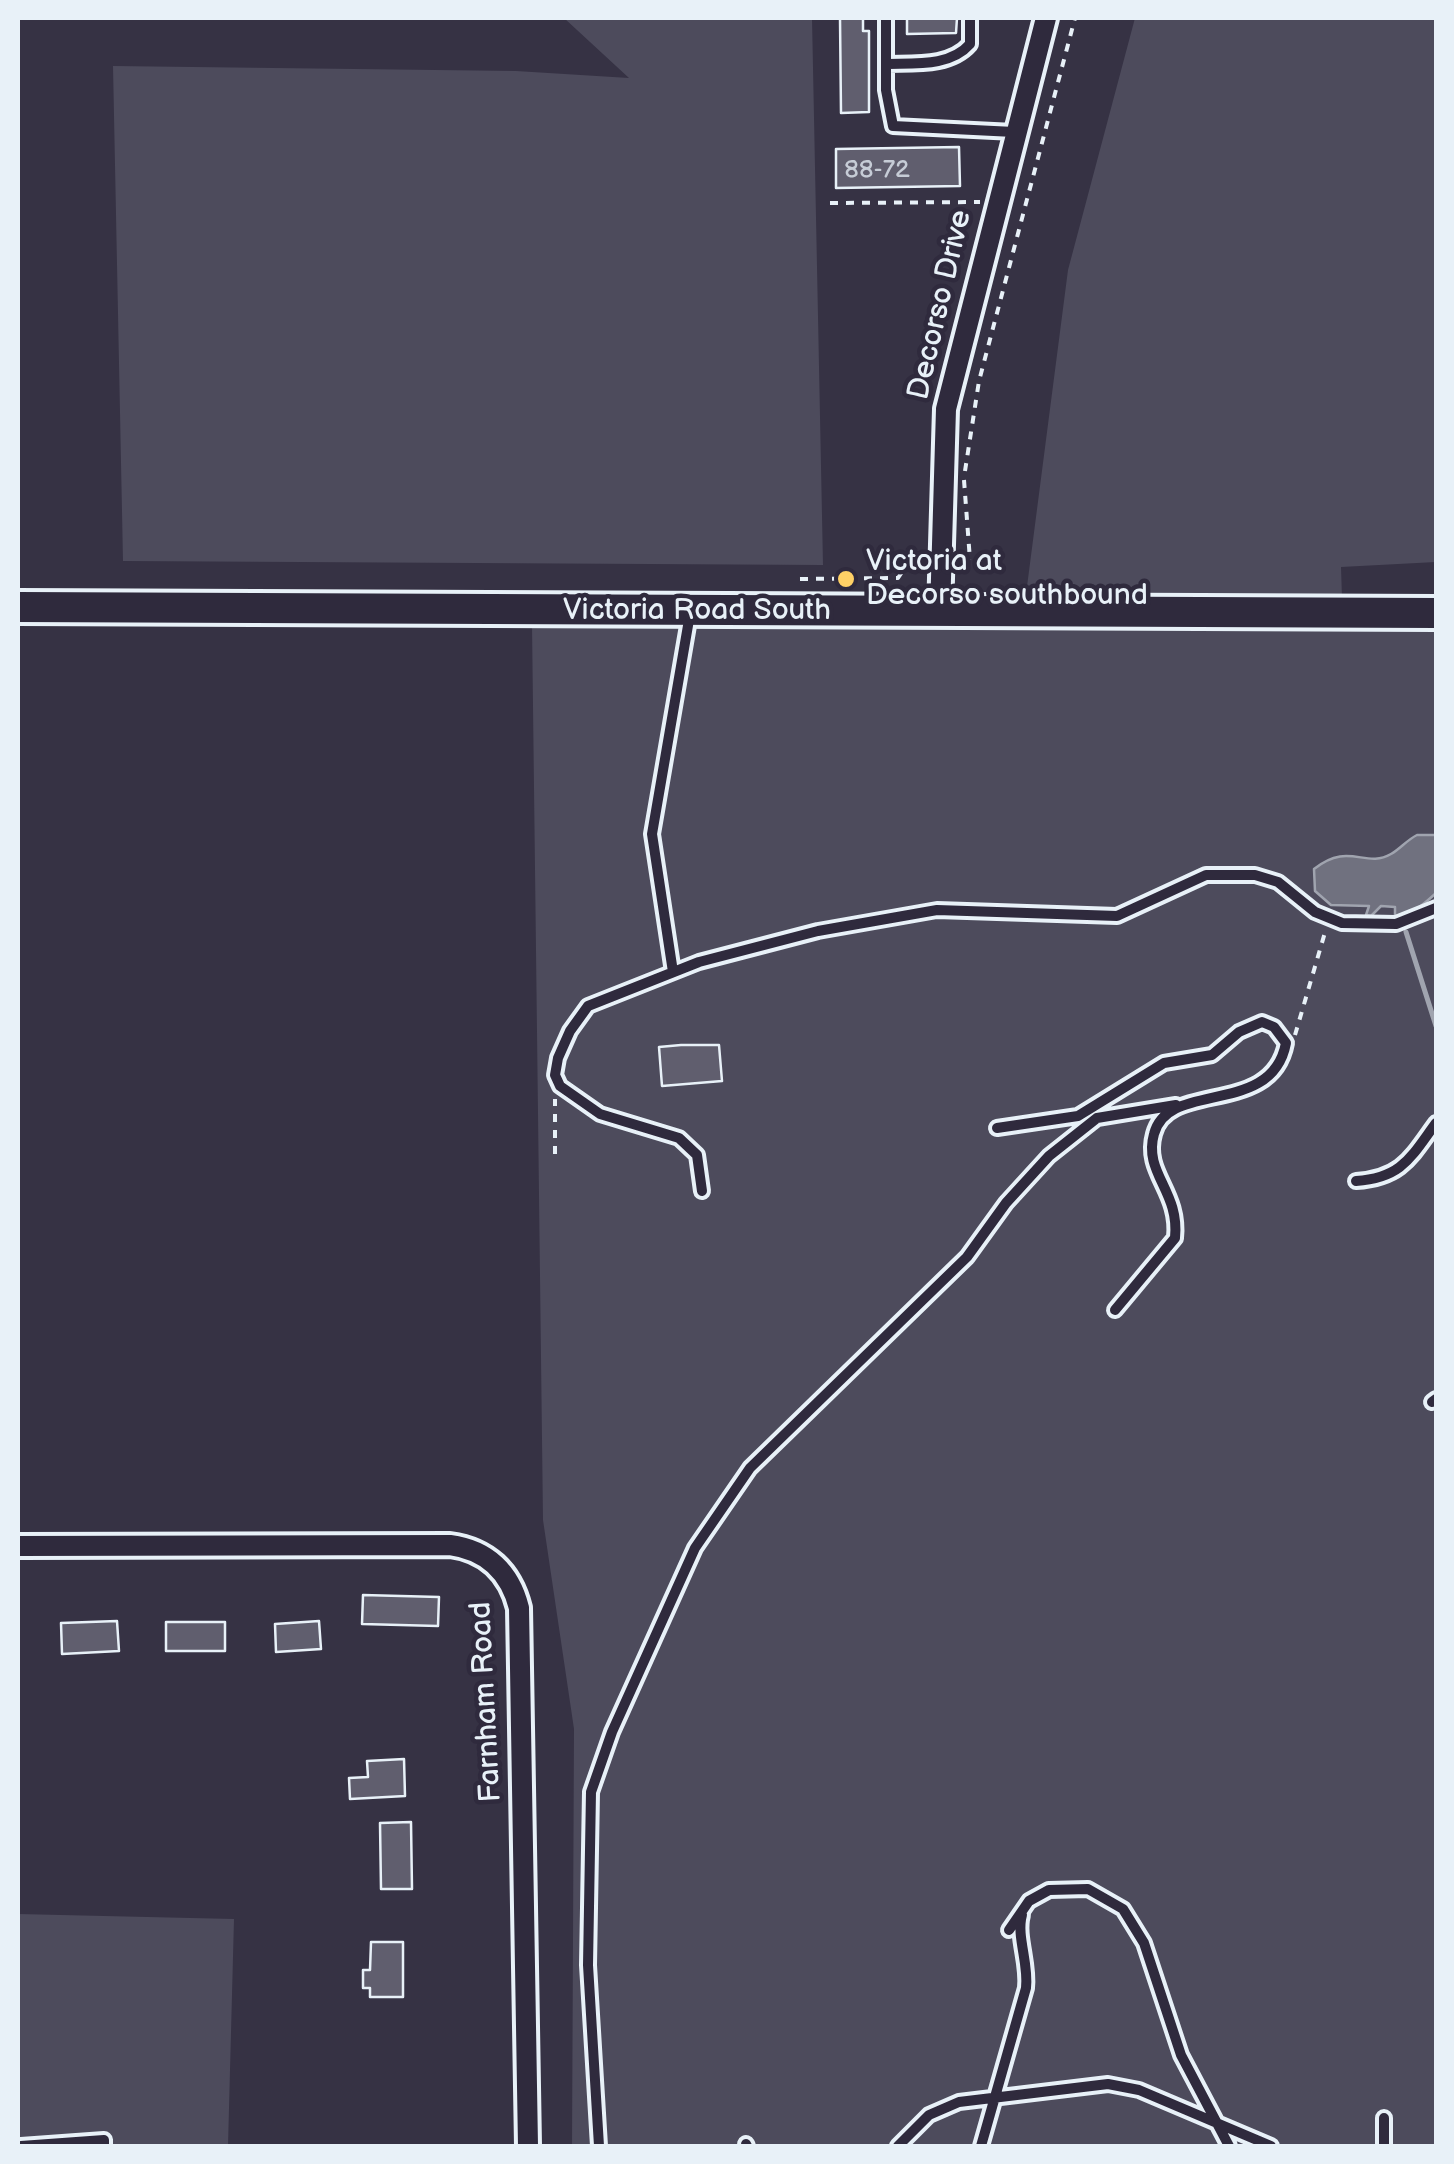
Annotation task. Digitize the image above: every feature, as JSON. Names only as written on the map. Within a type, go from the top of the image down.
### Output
[{"type":"main road","name":"Victoria Road South","points":[[18,608],[1436,613]]},
{"type":"street","name":"Decorso Drive","points":[[940,612],[946,409],[1046,18]]},
{"type":"street","name":"Farnham Road","points":[[18,1546],[450,1545],[468,1548],[507,1576],[519,1608],[528,2146]]},
{"type":"lane","points":[[886,18],[893,126],[1014,132]]},
{"type":"lane","points":[[886,64],[945,61],[963,52],[970,44],[970,18]]},
{"type":"lane","points":[[673,972],[652,834],[690,611]]},
{"type":"lane","points":[[702,1191],[697,1155],[679,1138],[584,1106],[560,1086],[556,1075],[562,1046],[588,1006],[673,972],[818,932],[937,910],[1117,916],[1184,882],[1230,872],[1278,882],[1328,919],[1396,924],[1436,908]]},
{"type":"lane","points":[[599,2146],[588,1965],[591,1792],[612,1732],[695,1548],[750,1468],[948,1276],[1049,1156],[1097,1118],[1234,1095],[1268,1074],[1280,1060],[1286,1043],[1280,1033],[1262,1022],[1251,1024],[1218,1052],[1164,1063],[1078,1116],[997,1128]]},
{"type":"lane","points":[[1115,1310],[1175,1238],[1174,1201],[1152,1162],[1151,1149],[1158,1122],[1176,1105]]},
{"type":"lane","points":[[1356,1181],[1379,1179],[1397,1171],[1436,1123]]},
{"type":"lane","points":[[1010,1930],[1029,1901],[1049,1890],[1088,1889],[1115,1902],[1136,1924],[1182,2055],[1229,2146]]},
{"type":"lane","points":[[982,2146],[1026,1988],[1028,1962],[1019,1926],[1029,1901]]},
{"type":"lane","points":[[898,2146],[914,2127],[944,2107],[996,2096],[1121,2085],[1271,2146]]},
{"type":"lane","points":[[1384,2118],[1384,2146]]},
{"type":"lane","points":[[21,2146],[104,2140],[104,2146]]},
{"type":"path","points":[[970,560],[964,476],[968,434],[1074,18]]},
{"type":"path","points":[[830,203],[996,202]]},
{"type":"path","points":[[800,578],[898,578],[910,560],[924,560]]},
{"type":"path","points":[[1280,1060],[1298,1028],[1328,919]]},
{"type":"path","points":[[555,1154],[556,1075]]},
{"type":"shaded area","points":[[564,18],[812,18],[823,565],[123,561],[113,66],[516,71],[629,78]]},
{"type":"shaded area","points":[[1135,18],[1436,18],[1436,562],[1341,567],[1343,629],[1436,630],[1436,2146],[572,2146],[574,1729],[543,1520],[532,625],[1022,625],[1068,270]]},
{"type":"shaded area","points":[[18,1914],[234,1919],[228,2146],[18,2146]]},
{"type":"water","points":[[1417,835],[1436,835],[1436,893],[1412,912],[1395,916],[1395,907],[1381,906],[1371,916],[1366,915],[1369,906],[1331,905],[1315,891],[1314,869],[1326,861],[1347,856],[1382,858]]},
{"type":"building","points":[[840,18],[863,18],[863,31],[869,31],[869,112],[841,113]]},
{"type":"building","points":[[907,18],[957,18],[956,33],[907,34]]},
{"type":"building","points":[[959,147],[960,186],[836,188],[836,149]]},
{"type":"building","points":[[719,1045],[722,1081],[662,1086],[659,1047]]},
{"type":"building","points":[[363,1595],[439,1597],[438,1626],[362,1624]]},
{"type":"building","points":[[117,1621],[119,1651],[62,1654],[61,1623]]},
{"type":"building","points":[[319,1621],[321,1649],[276,1652],[275,1624]]},
{"type":"building","points":[[166,1622],[225,1622],[225,1651],[166,1651]]},
{"type":"building","points":[[404,1759],[405,1796],[350,1799],[349,1778],[368,1777],[367,1761]]},
{"type":"building","points":[[411,1822],[412,1889],[381,1889],[380,1823]]},
{"type":"building","points":[[371,1942],[403,1942],[403,1997],[370,1997],[370,1988],[363,1988],[363,1970],[370,1970]]},
{"type":"waterway","points":[[1406,932],[1436,1026]]},
{"type":"place","name":"Victoria at Decorso southbound","points":[[846,579]]}]
